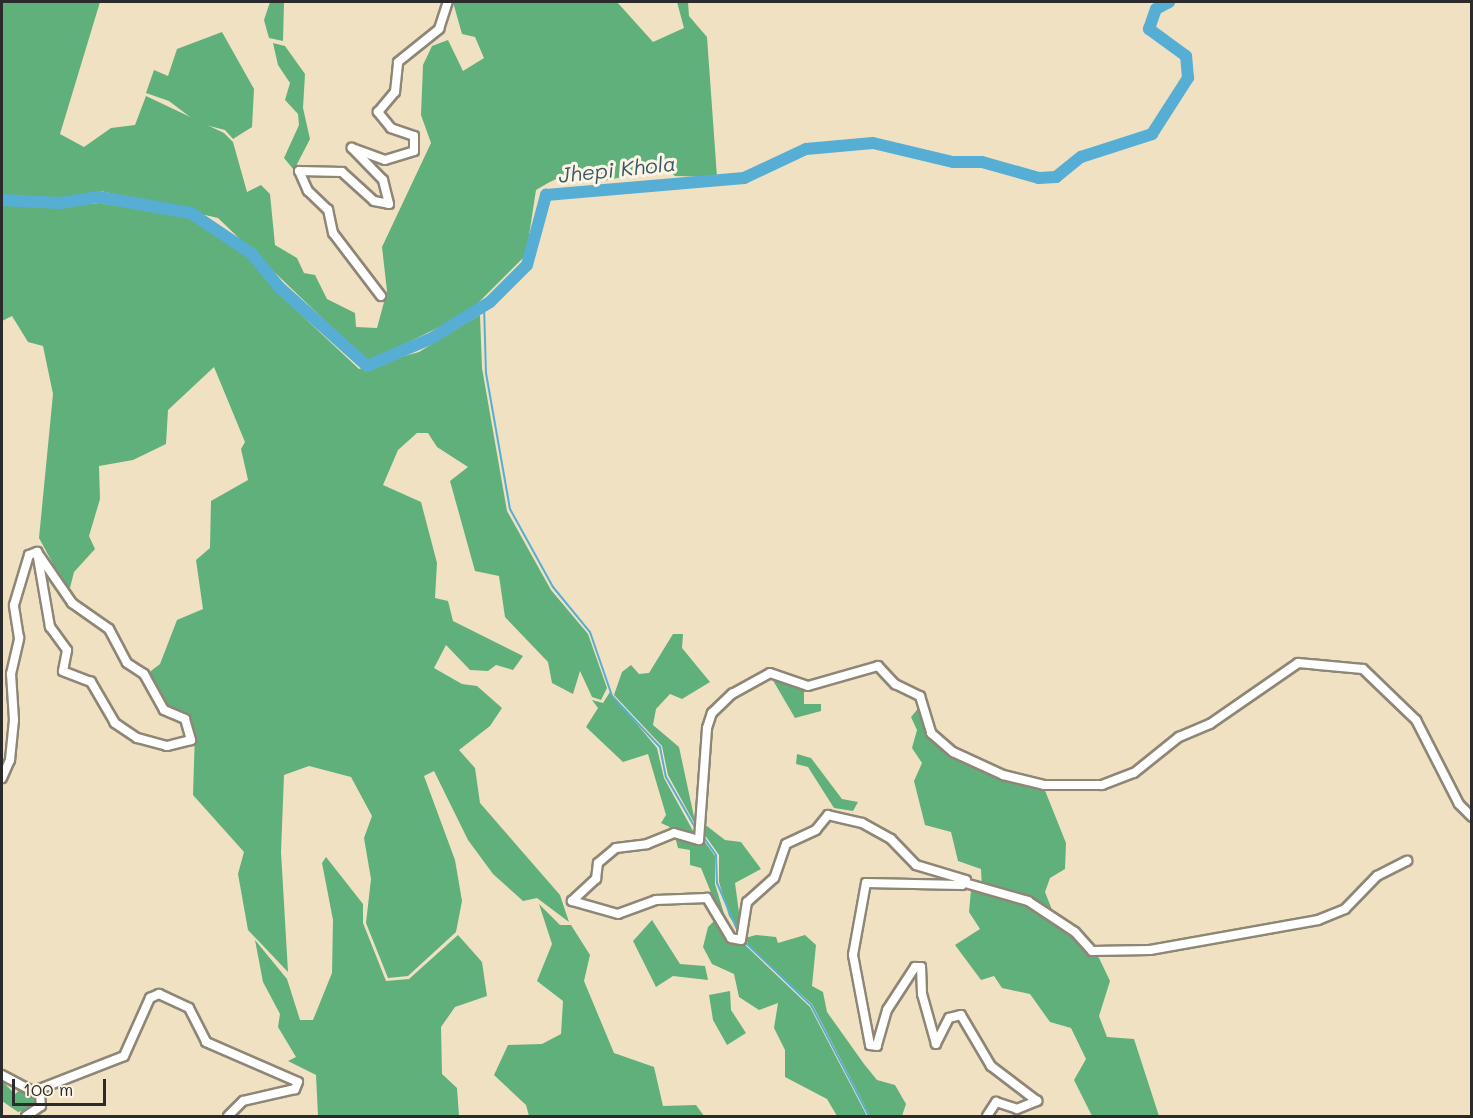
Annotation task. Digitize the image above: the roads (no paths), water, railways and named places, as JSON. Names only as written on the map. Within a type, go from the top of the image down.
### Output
[{"type":"street","points":[[381,296],[333,233],[328,210],[308,191],[299,171],[342,172],[374,201],[389,204],[383,180],[352,148],[385,160],[414,151],[414,136],[391,128],[378,112],[391,101],[398,63],[439,29],[448,2]]},
{"type":"street","points":[[37,552],[72,603],[110,628],[127,663],[144,674],[165,710],[185,719],[190,740],[167,746],[137,738],[115,723],[92,682],[63,671],[67,650],[50,627],[37,552]]},
{"type":"street","points":[[2,778],[13,736],[11,674],[19,638],[14,605],[29,555],[37,552]]},
{"type":"street","points":[[965,883],[964,878],[916,865],[891,839],[862,823],[831,814],[782,849],[774,878],[747,902],[741,940],[730,938],[707,898],[656,900],[618,914],[572,901],[596,879],[598,863],[616,848],[647,844],[674,833],[699,840],[698,811],[712,714],[732,694],[770,673],[808,686],[879,666],[895,684],[920,696],[936,740],[1003,775],[1052,787],[1109,784],[1134,773],[1179,737],[1210,724],[1298,663],[1363,669],[1416,720],[1459,804],[1472,817]]},
{"type":"street","points":[[987,1116],[996,1102],[1017,1109],[1037,1101],[991,1066],[961,1015],[949,1018],[936,1044],[917,965],[887,1010],[873,1048],[853,955],[854,928],[869,881],[965,883],[1028,901],[1075,932],[1092,951],[1150,950],[1318,920],[1345,909],[1377,876],[1407,861]]},
{"type":"street","points":[[2,1075],[37,1090],[124,1056],[150,998],[159,994],[189,1008],[206,1042],[298,1082],[295,1089],[243,1101],[228,1116]]},
{"type":"street","points":[[26,1116],[41,1106],[37,1090]]},
{"type":"waterway","name":"Jhepi Khola","points":[[2,200],[60,203],[99,197],[191,213],[252,254],[279,287],[367,366],[432,338],[490,302],[527,265],[546,195],[744,178],[806,149],[873,143],[953,162],[982,162],[1039,178],[1056,177],[1081,157],[1152,134],[1188,78],[1186,56],[1149,29],[1156,9],[1169,2]]},
{"type":"waterway","points":[[484,306],[486,373],[510,509],[553,587],[590,632],[612,696],[660,747],[666,777],[696,829]]},
{"type":"waterway","points":[[702,835],[716,855],[717,883],[739,934]]},
{"type":"waterway","points":[[744,941],[811,1005],[869,1116]]}]
